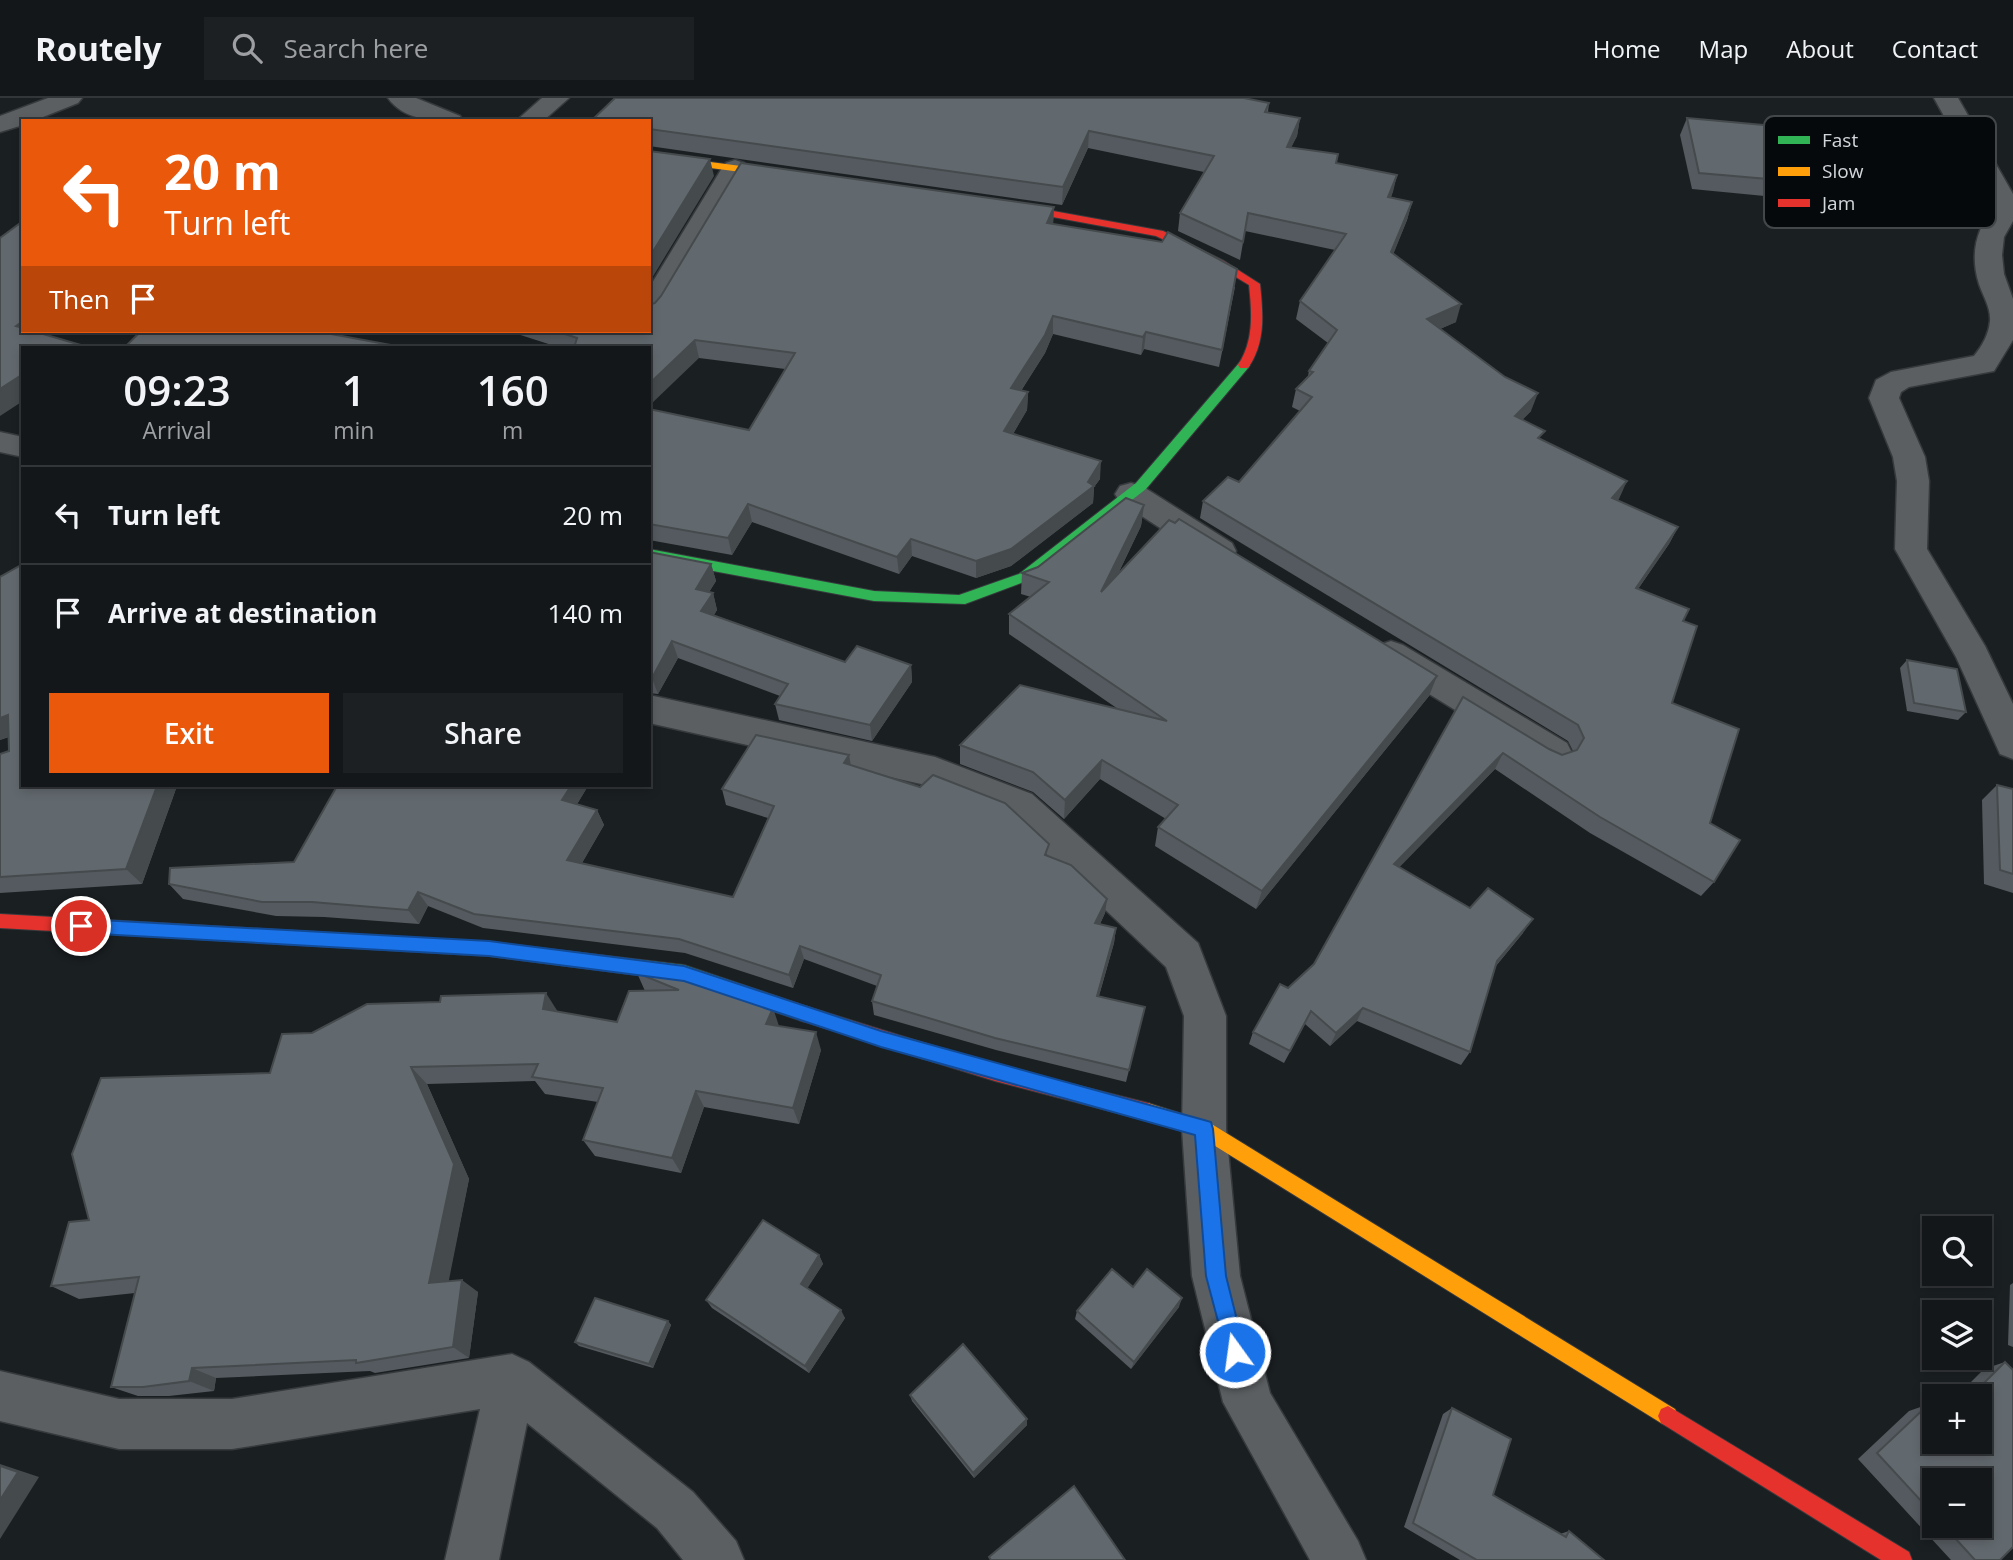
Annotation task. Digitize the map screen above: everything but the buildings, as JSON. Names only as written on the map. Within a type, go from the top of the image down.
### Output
[{"type":"street","points":[[0,125],[70,98]]},
{"type":"street","points":[[400,98],[411,106],[446,119]]},
{"type":"street","points":[[531,119],[557,98]]},
{"type":"street","points":[[1946,98],[1956,116]]},
{"type":"street","points":[[651,157],[802,177]]},
{"type":"street","points":[[651,309],[735,168]]},
{"type":"street","points":[[1996,187],[2003,199],[2013,208],[1996,221]]},
{"type":"street","points":[[651,554],[874,596],[960,600],[1024,577],[1131,494],[1164,462],[1253,355],[1257,311],[1254,284],[1220,263],[1159,233],[989,203]]},
{"type":"street","points":[[1992,228],[1989,239],[1990,274],[2004,318],[1998,344],[1984,364],[1902,379],[1887,387],[1884,398],[1909,457],[1913,481],[1911,549],[1973,655],[2013,744]]},
{"type":"street","points":[[1131,494],[1252,570]]},
{"type":"street","points":[[1368,640],[1554,753]]},
{"type":"street","points":[[651,709],[935,772],[1019,805],[1183,956],[1205,1016],[1204,1129],[1216,1276],[1248,1402],[1339,1560]]},
{"type":"street","points":[[0,922],[489,948],[684,973],[859,1032],[995,1073],[1113,1102],[1204,1129],[1901,1560]]},
{"type":"street","points":[[0,1396],[119,1424],[232,1424],[512,1379],[675,1510],[717,1560]]},
{"type":"street","points":[[472,1560],[512,1379]]},
{"type":"traffic: fast","points":[[651,554],[874,596],[960,600],[1024,577],[1141,486],[1244,365]]},
{"type":"traffic: fast","points":[[264,936],[489,949],[684,973],[805,1014]]},
{"type":"traffic: slow","points":[[651,157],[788,175]]},
{"type":"traffic: slow","points":[[1148,1112],[1204,1129],[1668,1416]]},
{"type":"traffic: jam","points":[[1003,205],[1159,233],[1220,263],[1254,284],[1256,337],[1250,357],[1244,365]]},
{"type":"traffic: jam","points":[[0,921],[264,936]]},
{"type":"traffic: jam","points":[[805,1014],[995,1073],[1148,1112]]},
{"type":"traffic: jam","points":[[1668,1416],[1901,1560]]},
{"type":"route","points":[[81,926],[489,948],[684,973],[881,1039],[995,1073],[1113,1102],[1204,1129],[1216,1276],[1235,1352]]}]
